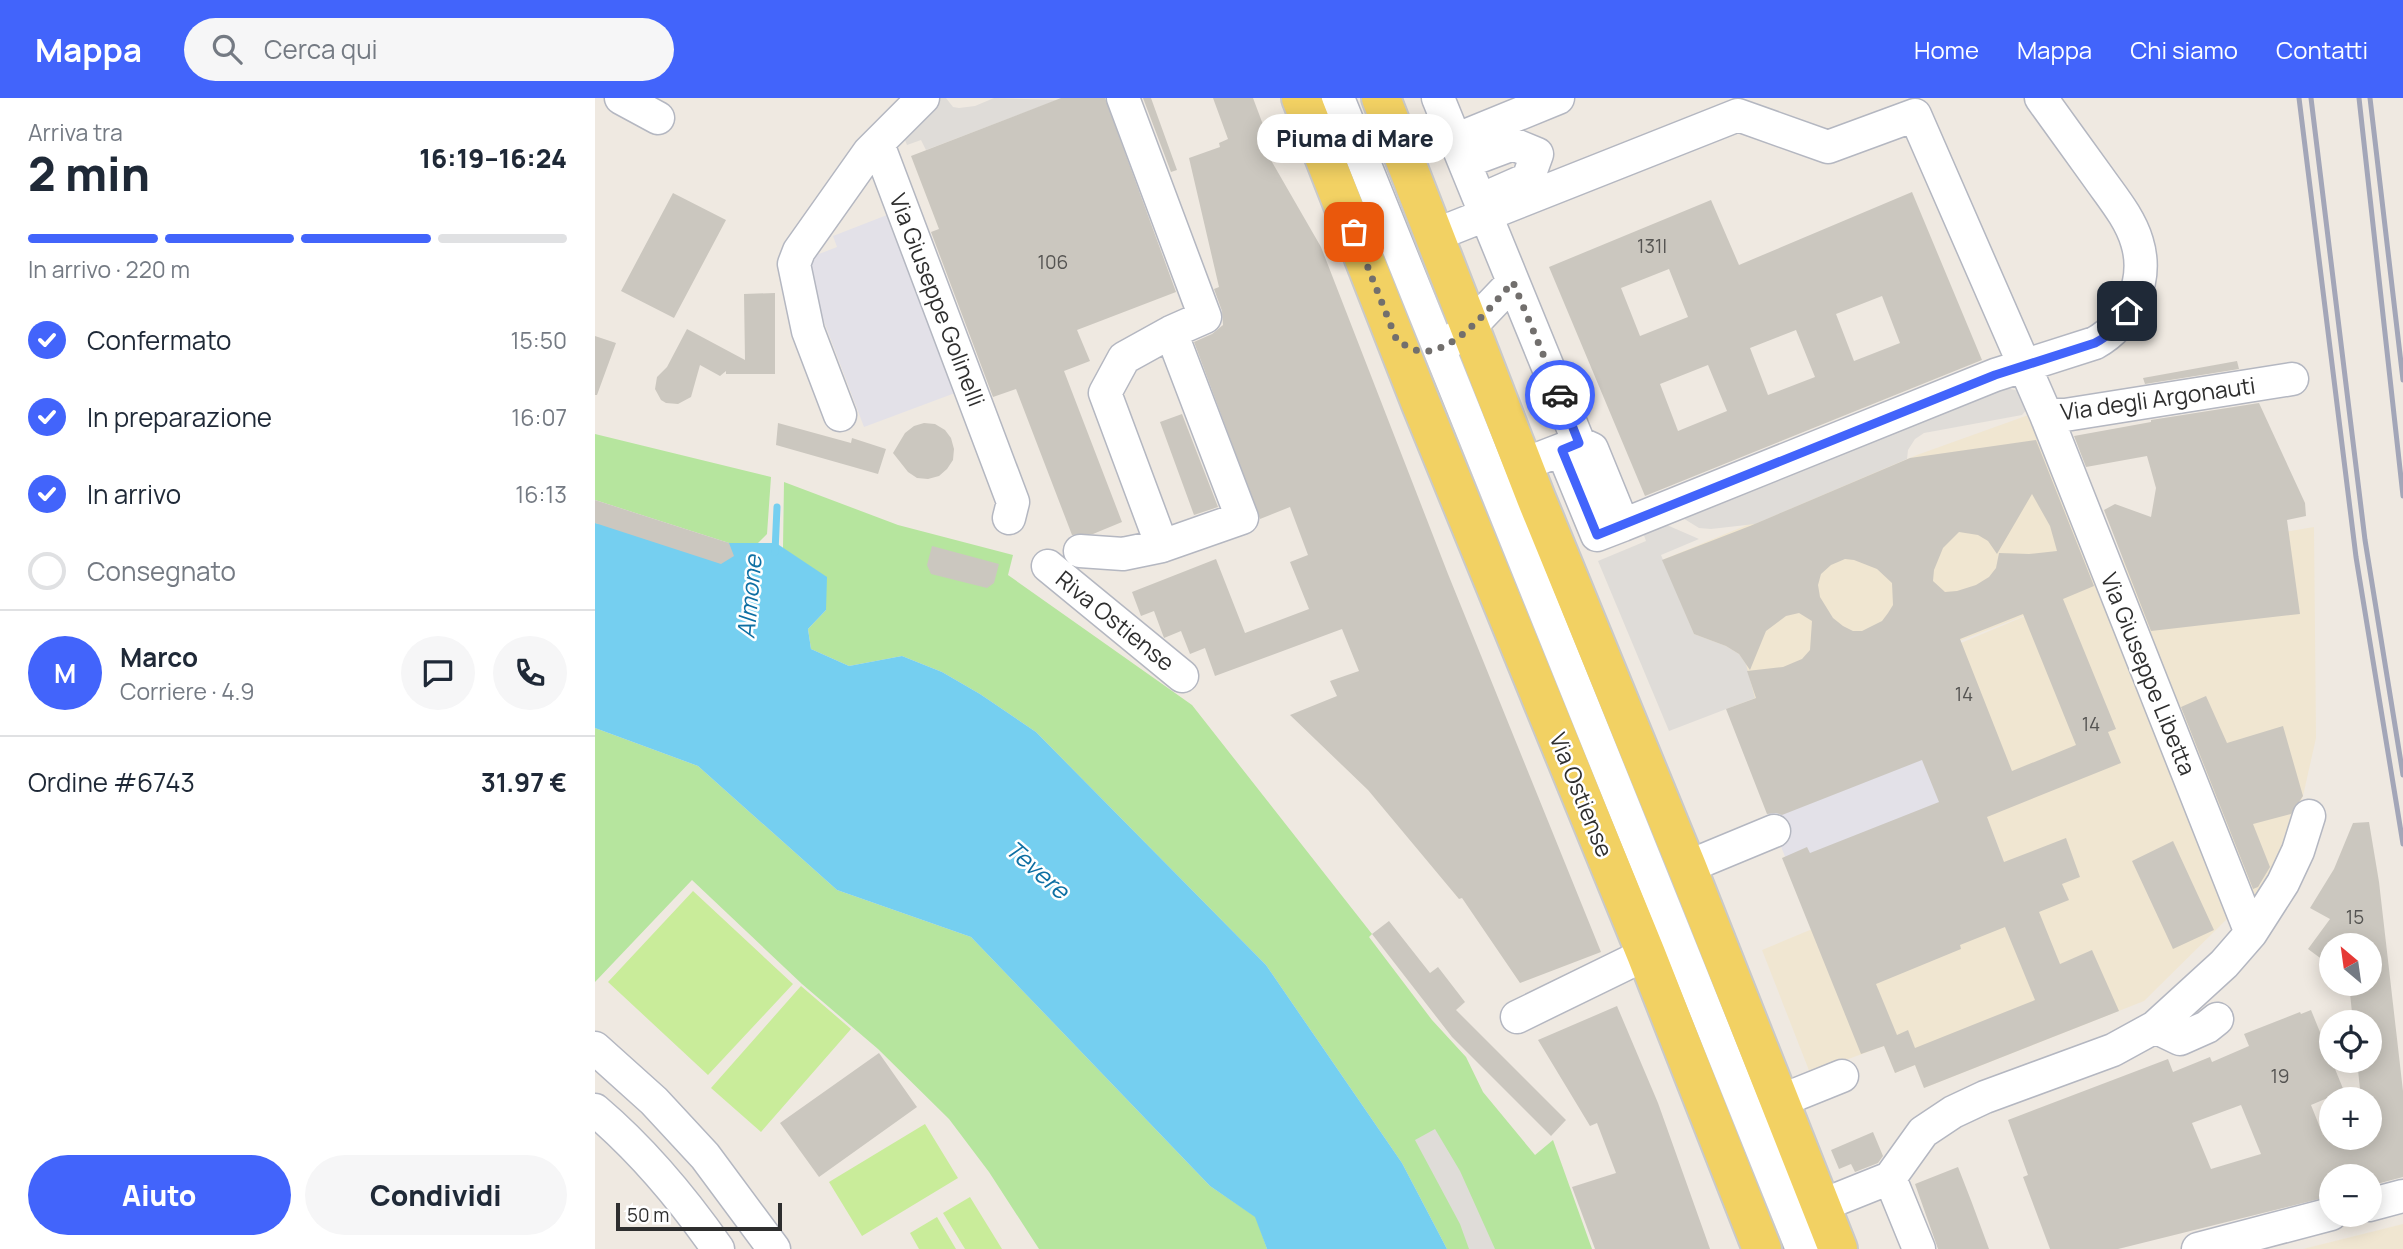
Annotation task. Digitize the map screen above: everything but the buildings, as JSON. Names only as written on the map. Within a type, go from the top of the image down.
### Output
[{"type":"main road","name":"Via Ostiense","points":[[1301,98],[1397,341],[1519,548],[1687,867],[1838,1249]]},
{"type":"main road","name":"Via Ostiense","points":[[1381,98],[1523,465],[1519,548],[1646,954],[1762,1249]]},
{"type":"street","points":[[621,98],[658,118]]},
{"type":"street","points":[[840,415],[808,331],[794,264],[799,251],[869,152],[923,98]]},
{"type":"street","points":[[1123,98],[1205,317],[1124,358],[1105,393],[1162,546]]},
{"type":"street","name":"Via Ostiense","points":[[1338,98],[1802,1249]]},
{"type":"street","points":[[1438,98],[1513,282],[1570,446]]},
{"type":"street","points":[[1460,151],[1558,98]]},
{"type":"street","points":[[1523,465],[1570,446],[1592,449],[1623,525],[2023,366],[2095,343],[2109,335],[2120,324],[2134,299],[2140,277],[2138,244],[2132,228],[2041,98]]},
{"type":"street","name":"Via degli Argonauti","points":[[1483,207],[1738,115],[1828,147],[1915,115],[2046,415],[2065,415],[2292,379]]},
{"type":"street","name":"Via Giuseppe Golinelli","points":[[878,144],[1013,502],[1009,517]]},
{"type":"street","points":[[1436,235],[1528,179],[1537,153],[1513,144],[1460,151]]},
{"type":"street","points":[[1397,341],[1419,351],[1439,348],[1470,327],[1513,282]]},
{"type":"street","points":[[1080,551],[1123,554],[1162,546],[1242,518],[1171,332]]},
{"type":"street","name":"Via Giuseppe Libetta","points":[[2046,415],[2251,933]]},
{"type":"street","name":"Riva Ostiense","points":[[1048,566],[1182,676]]},
{"type":"street","points":[[1821,1206],[1890,1178],[1919,1138],[1942,1118],[1985,1097],[2113,1050],[2155,1027],[2224,964],[2251,933],[2283,883],[2298,851],[2309,816]]},
{"type":"street","points":[[1687,867],[1767,834]]},
{"type":"street","points":[[1517,1017],[1646,954]]},
{"type":"street","points":[[2155,1027],[2180,1040],[2217,1019]]},
{"type":"street","points":[[595,1048],[654,1101],[705,1156],[774,1249]]},
{"type":"street","points":[[1780,1101],[1842,1076]]},
{"type":"street","points":[[595,1110],[666,1184],[718,1249]]},
{"type":"street","points":[[1890,1178],[1919,1249]]},
{"type":"street","points":[[2382,1202],[2403,1196]]},
{"type":"street","points":[[2198,1249],[2319,1217]]},
{"type":"shaded area","points":[[935,98],[946,98],[953,107],[959,108],[975,106],[994,98],[1057,100],[926,150],[921,140],[907,145],[903,135]]},
{"type":"shaded area","points":[[887,215],[955,393],[864,427],[801,261],[837,247],[833,236]]},
{"type":"shaded area","points":[[2006,388],[2019,391],[2027,409],[2022,415],[1924,433],[1915,439],[1908,450],[1907,459],[1755,524],[1699,528],[1678,515]]},
{"type":"shaded area","points":[[2037,412],[2231,915],[2144,1001],[1924,1088],[1915,1065],[1895,1073],[1884,1046],[1810,1073],[1762,950],[2000,851],[1923,659],[2051,605],[1763,718],[1755,698],[1726,709],[1662,560],[1917,455]]},
{"type":"shaded area","points":[[1653,519],[1699,539],[1661,555],[1694,634],[1739,654],[1746,664],[1755,698],[1669,731],[1598,561],[1646,541],[1640,524]]},
{"type":"shaded area","points":[[2314,527],[2316,738],[2303,796],[2258,909],[2118,561]]},
{"type":"shaded area","points":[[1923,659],[2000,851],[1814,929],[1736,734]]},
{"type":"shaded area","points":[[1435,1129],[1460,1171],[1495,1249],[1469,1249],[1460,1224],[1415,1140]]},
{"type":"shaded area","points":[[2403,1224],[2403,1249],[2303,1249]]},
{"type":"green space","points":[[595,434],[771,477],[767,534],[756,545],[729,543],[595,500]]},
{"type":"green space","points":[[784,482],[898,525],[1013,555],[1008,575],[1192,705],[1372,934],[1369,937],[1432,1020],[1466,1057],[1483,1092],[1535,1155],[1553,1140],[1592,1249],[1447,1249],[1402,1163],[1266,965],[1036,732],[942,672],[902,656],[849,666],[811,649],[808,629],[826,610],[783,548]]},
{"type":"green space","points":[[595,728],[698,766],[837,890],[971,937],[1210,1186],[1256,1217],[1267,1249],[1039,1249],[989,1172],[949,1119],[878,1049],[802,984],[692,880],[595,982]]},
{"type":"green space","points":[[693,891],[793,984],[708,1075],[608,982]]},
{"type":"green space","points":[[801,986],[851,1029],[761,1132],[711,1088]]},
{"type":"green space","points":[[925,1124],[958,1178],[862,1236],[829,1182]]},
{"type":"green space","points":[[970,1197],[1002,1249],[965,1249],[943,1213]]},
{"type":"green space","points":[[937,1217],[956,1249],[919,1249],[910,1233]]},
{"type":"water","name":"Tevere","points":[[595,523],[729,543],[776,543],[827,577],[826,610],[808,629],[811,649],[849,666],[902,656],[942,672],[1036,732],[1266,965],[1402,1163],[1447,1249],[1267,1249],[1255,1217],[1210,1186],[971,937],[837,890],[698,766],[595,728]]},
{"type":"waterway","name":"Almone","points":[[775,552],[777,507]]},
{"type":"railway","points":[[2299,98],[2356,557],[2403,844]]},
{"type":"railway","points":[[2311,98],[2365,540],[2403,775]]},
{"type":"railway","points":[[2359,98],[2403,496]]},
{"type":"railway","points":[[2370,98],[2403,380]]},
{"type":"way so far","points":[[1354,232],[1397,341],[1419,351],[1430,351],[1448,344],[1470,327],[1513,282],[1560,395]]},
{"type":"place","name":"Piuma di Mare","points":[[1354,232]]},
{"type":"route","points":[[1560,395],[1579,443],[1562,450],[1597,535],[1995,375],[2095,343],[2109,335],[2120,324],[2127,311]]}]
